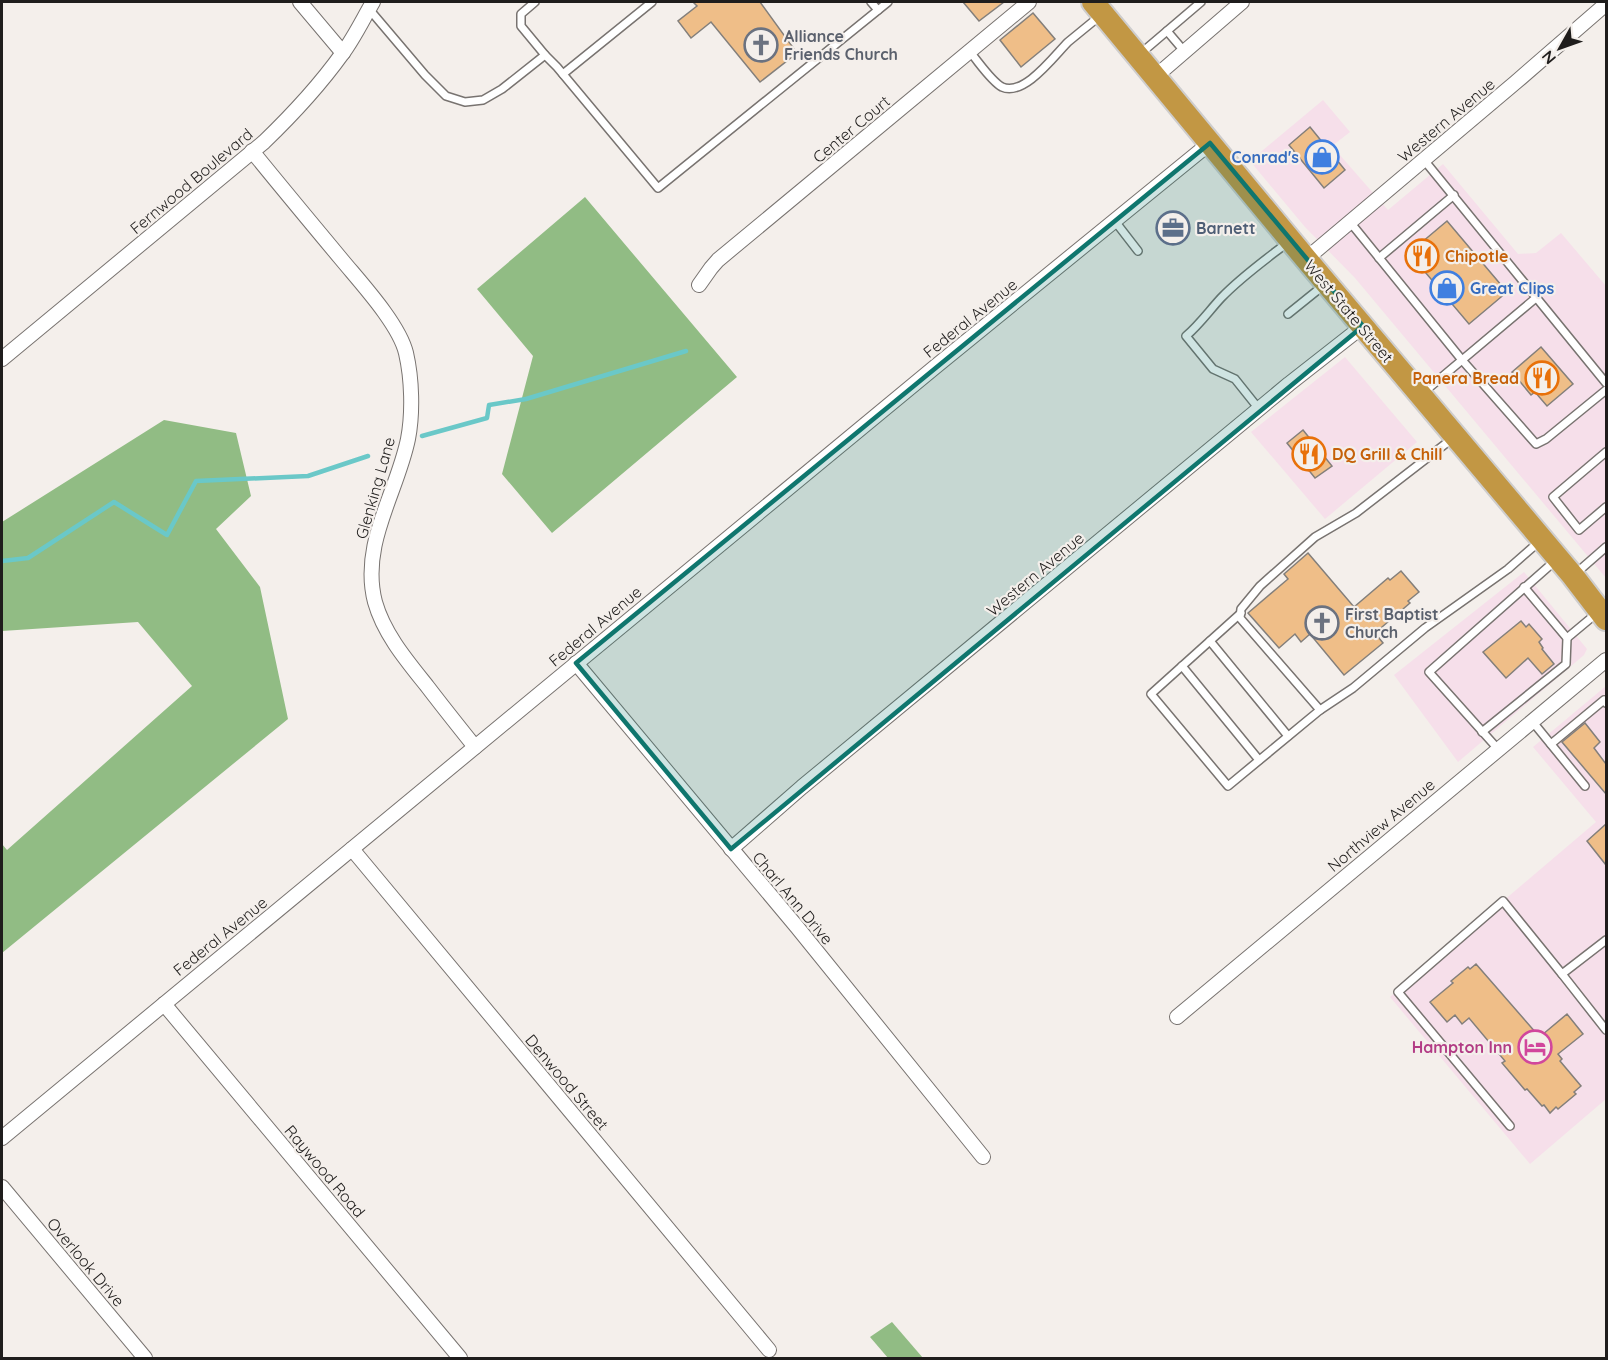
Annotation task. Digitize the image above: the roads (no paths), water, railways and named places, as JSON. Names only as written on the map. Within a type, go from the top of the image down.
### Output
[{"type":"highway","name":"West State Street","points":[[1098,8],[1573,576],[1603,615]]},
{"type":"street","points":[[300,2],[343,53]]},
{"type":"street","name":"Center Court","points":[[699,285],[718,260],[1029,2]]},
{"type":"street","points":[[1155,77],[1234,4]]},
{"type":"street","name":"Western Avenue","points":[[1306,259],[1606,4]]},
{"type":"street","name":"Fernwood Boulevard","points":[[2,359],[252,152],[287,120],[343,53],[371,5]]},
{"type":"street","name":"Federal Avenue","points":[[2,1138],[1210,143]]},
{"type":"street","name":"Glenking Lane","points":[[252,152],[366,288],[392,323],[403,343],[411,409],[405,450],[384,509],[374,551],[375,602],[383,621],[405,658],[475,747]]},
{"type":"street","name":"Western Avenue","points":[[731,849],[802,787],[1259,409],[1363,326]]},
{"type":"street","name":"Northview Avenue","points":[[1177,1017],[1606,660]]},
{"type":"street","name":"Charl Ann Drive","points":[[576,663],[983,1156]]},
{"type":"street","name":"Denwood Street","points":[[352,849],[769,1350]]},
{"type":"street","name":"Raywood Road","points":[[164,1004],[460,1359]]},
{"type":"street","name":"Overlook Drive","points":[[2,1187],[145,1359]]},
{"type":"lane","points":[[535,2],[521,14],[521,26],[658,188],[888,2]]},
{"type":"lane","points":[[562,74],[652,2]]},
{"type":"lane","points":[[871,2],[878,10]]},
{"type":"lane","points":[[1138,55],[1201,2]]},
{"type":"lane","points":[[371,5],[425,75],[446,96],[465,102],[483,100],[502,89],[545,55]]},
{"type":"lane","points":[[970,52],[996,82],[1002,87],[1012,89],[1035,76],[1098,8]]},
{"type":"lane","points":[[1167,31],[1184,51]]},
{"type":"lane","points":[[1424,160],[1606,383]]},
{"type":"lane","points":[[1379,258],[1454,195]]},
{"type":"lane","points":[[1114,220],[1138,251]]},
{"type":"lane","points":[[1350,222],[1462,360],[1536,444],[1546,439],[1606,390]]},
{"type":"lane","points":[[1259,409],[1235,379],[1213,369],[1186,336],[1200,324],[1221,298],[1290,240]]},
{"type":"lane","points":[[1288,314],[1326,283]]},
{"type":"lane","points":[[1420,395],[1537,297]]},
{"type":"lane","points":[[1455,437],[1356,513],[1315,537],[1260,586],[1241,609],[1240,615],[1151,694],[1228,786],[1320,710],[1353,688],[1425,628],[1508,569],[1542,539]]},
{"type":"lane","points":[[1606,452],[1553,497],[1580,530],[1606,507]]},
{"type":"lane","points":[[1573,576],[1606,547]]},
{"type":"lane","points":[[1498,749],[1429,672],[1558,558]]},
{"type":"lane","points":[[1482,732],[1566,664],[1567,638],[1524,587]]},
{"type":"lane","points":[[1240,615],[1320,710]]},
{"type":"lane","points":[[1567,638],[1603,615]]},
{"type":"lane","points":[[1210,641],[1288,736]]},
{"type":"lane","points":[[1182,666],[1259,760]]},
{"type":"lane","points":[[1551,744],[1604,700],[1606,703]]},
{"type":"lane","points":[[1532,721],[1585,786]]},
{"type":"lane","points":[[1510,1126],[1398,992],[1503,900],[1606,1030]]},
{"type":"lane","points":[[1562,974],[1606,940]]},
{"type":"waterway","points":[[422,436],[487,418],[489,405],[526,399],[686,351]]},
{"type":"waterway","points":[[2,561],[28,558],[114,502],[167,535],[196,481],[308,476],[368,456]]},
{"type":"place","name":"Alliance Friends Church","points":[[761,45]]},
{"type":"place","name":"Conrad's","points":[[1322,157]]},
{"type":"place","name":"Barnett","points":[[1173,228]]},
{"type":"place","name":"Chipotle","points":[[1422,256]]},
{"type":"place","name":"Great Clips","points":[[1447,288]]},
{"type":"place","name":"Panera Bread","points":[[1542,378]]},
{"type":"place","name":"DQ Grill & Chill","points":[[1309,454]]},
{"type":"place","name":"First Baptist Church","points":[[1322,623]]},
{"type":"place","name":"Hampton Inn","points":[[1535,1047]]}]
